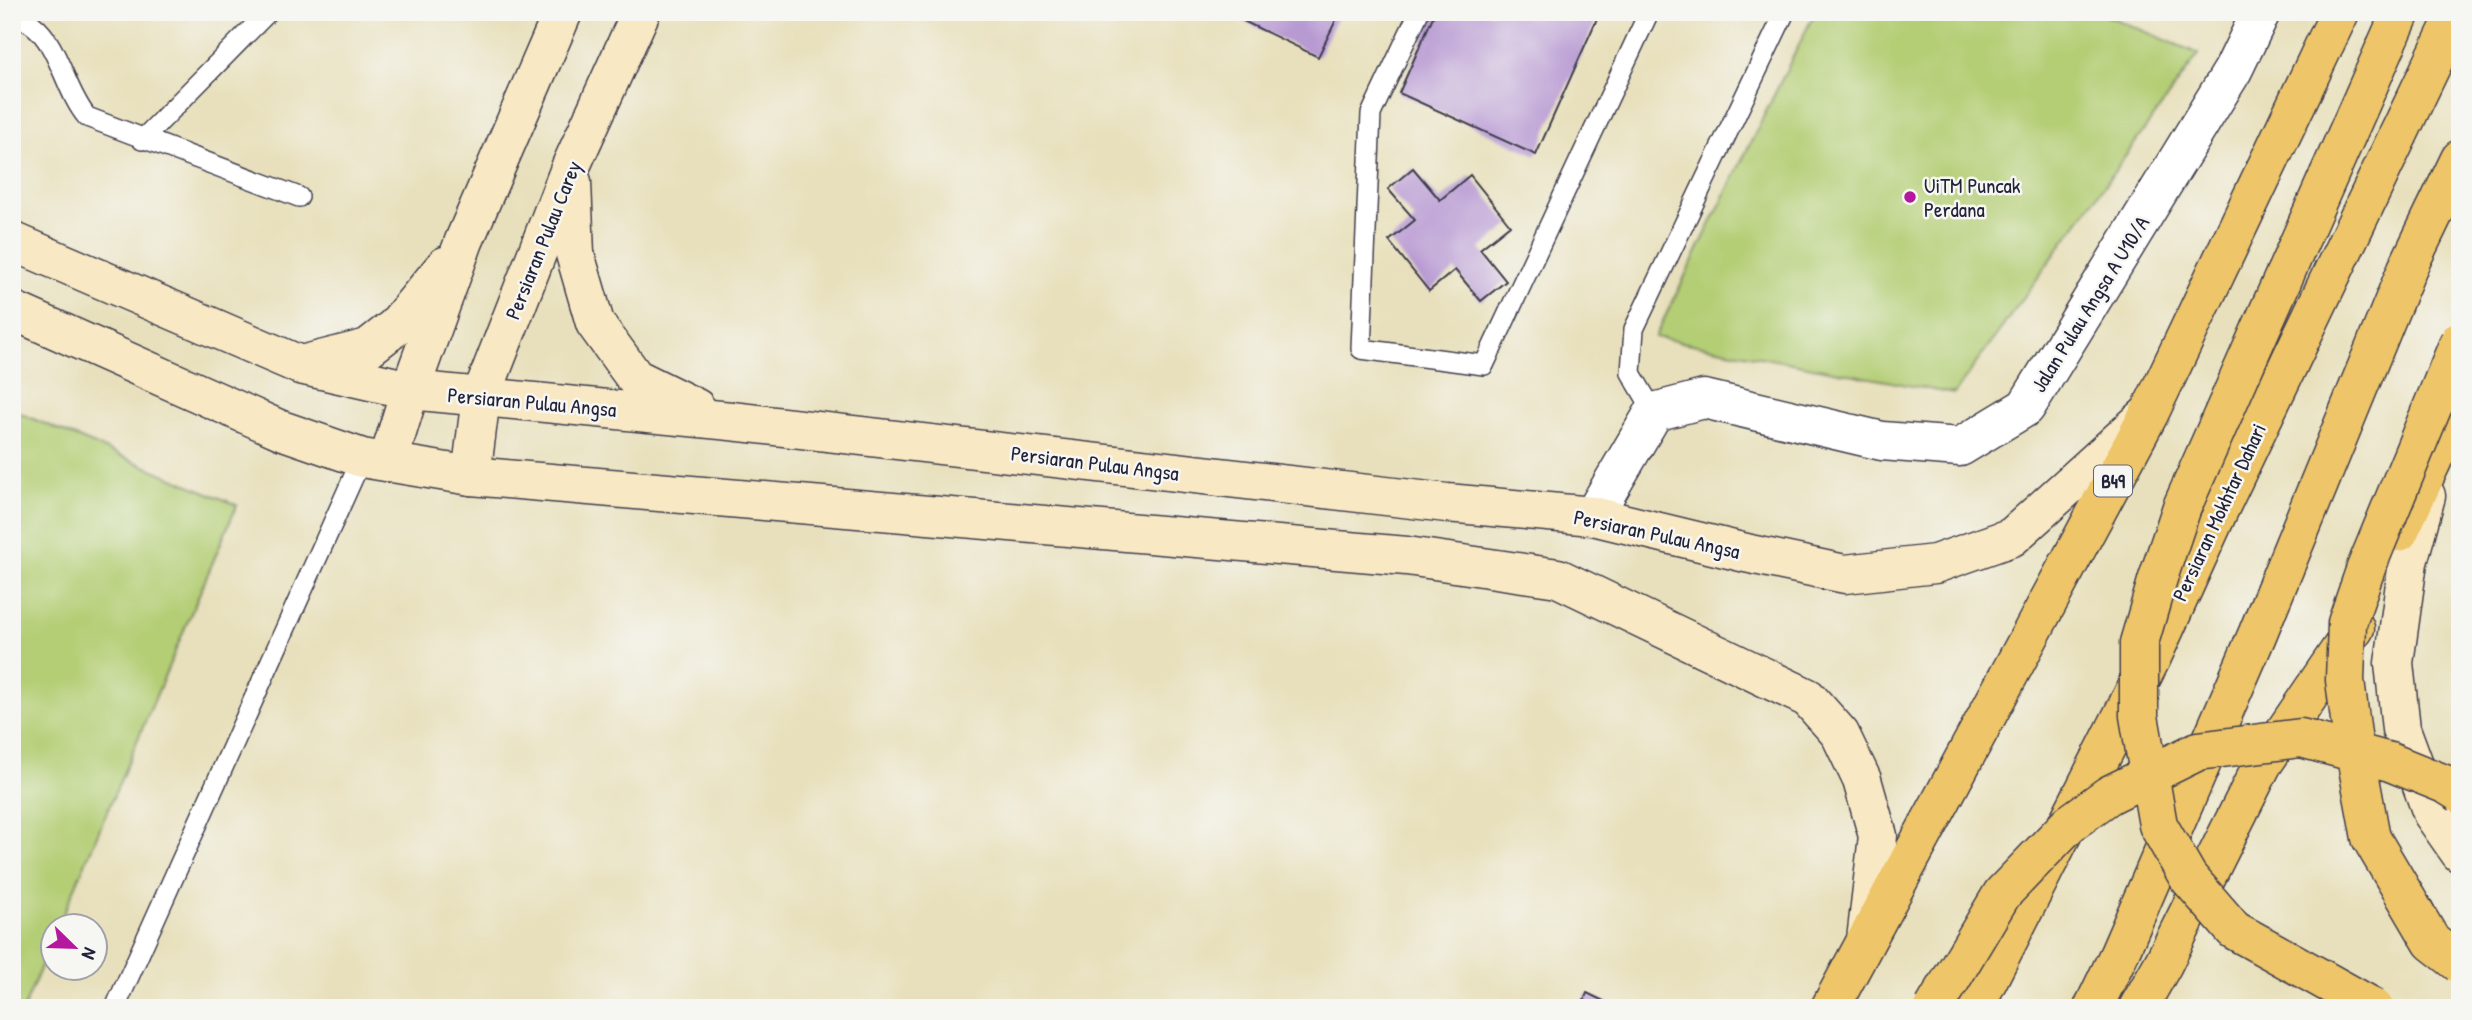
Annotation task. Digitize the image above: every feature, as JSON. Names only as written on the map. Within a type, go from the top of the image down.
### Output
[{"type":"main road","name":"B49","points":[[1830,1008],[2148,414],[2340,12]]},
{"type":"main road","points":[[2374,1008],[2234,930],[2188,877],[2158,825],[2139,716],[2139,643],[2182,507],[2401,12]]},
{"type":"main road","name":"Persiaran Mokhtar Dahari","points":[[1974,1008],[2152,657],[2218,512],[2456,12]]},
{"type":"main road","points":[[2093,1008],[2252,648],[2407,269],[2460,159]]},
{"type":"main road","points":[[2460,340],[2366,568],[2347,622],[2345,680],[2371,838],[2432,942],[2460,964]]},
{"type":"main road","points":[[2138,1008],[2163,964],[2262,765],[2354,631],[2460,401]]},
{"type":"main road","points":[[1934,1008],[2002,894],[2069,824],[2109,794],[2197,751],[2301,738],[2390,762],[2460,793]]},
{"type":"street","points":[[375,460],[410,390],[464,241],[563,12]]},
{"type":"street","name":"Persiaran Pulau Carey","points":[[471,476],[481,397],[571,166],[641,12]]},
{"type":"street","name":"Jalan Pulau Angsa A U10/A","points":[[1654,412],[1704,399],[1882,441],[1960,447],[2026,407],[2233,70],[2261,12]]},
{"type":"street","points":[[571,166],[575,254],[595,323],[635,378],[685,404],[731,421]]},
{"type":"street","name":"Persiaran Pulau Angsa","points":[[12,241],[299,365],[410,390],[731,421],[1447,503],[1592,516],[1845,574],[1935,564],[2012,537],[2148,414]]},
{"type":"street","points":[[299,365],[368,348],[395,327],[464,241]]},
{"type":"street","points":[[12,310],[281,430],[375,460],[471,476],[1407,556],[1558,578],[1808,698],[1840,734],[1861,780],[1878,836],[1866,940]]},
{"type":"street","points":[[1592,516],[1654,412]]},
{"type":"street","points":[[2443,437],[2407,562],[2394,663],[2400,729],[2432,813],[2460,853]]},
{"type":"lane","points":[[142,140],[268,12]]},
{"type":"lane","points":[[1419,12],[1371,114],[1361,349],[1484,365],[1648,12]]},
{"type":"lane","points":[[1654,412],[1631,373],[1634,329],[1785,12]]},
{"type":"lane","points":[[12,16],[32,25],[47,41],[76,104],[87,117],[142,140],[299,197]]},
{"type":"lane","points":[[115,1008],[375,460]]},
{"type":"green space","name":"UiTM Puncak Perdana","points":[[1815,12],[2098,12],[2199,54],[1954,394],[1655,337]]},
{"type":"green space","points":[[12,410],[237,505],[65,912],[38,912],[38,974],[24,1008],[12,1008]]},
{"type":"building","points":[[1238,12],[1340,12],[1318,57],[1235,17]]},
{"type":"building","points":[[1435,12],[1600,12],[1536,155],[1399,93]]},
{"type":"building","points":[[1413,168],[1440,200],[1470,175],[1510,225],[1480,249],[1506,281],[1481,301],[1455,270],[1429,291],[1389,241],[1415,220],[1388,189]]},
{"type":"building","points":[[1587,993],[1618,1008],[1581,1008]]},
{"type":"place","name":"UiTM Puncak Perdana","points":[[1910,197]]}]
